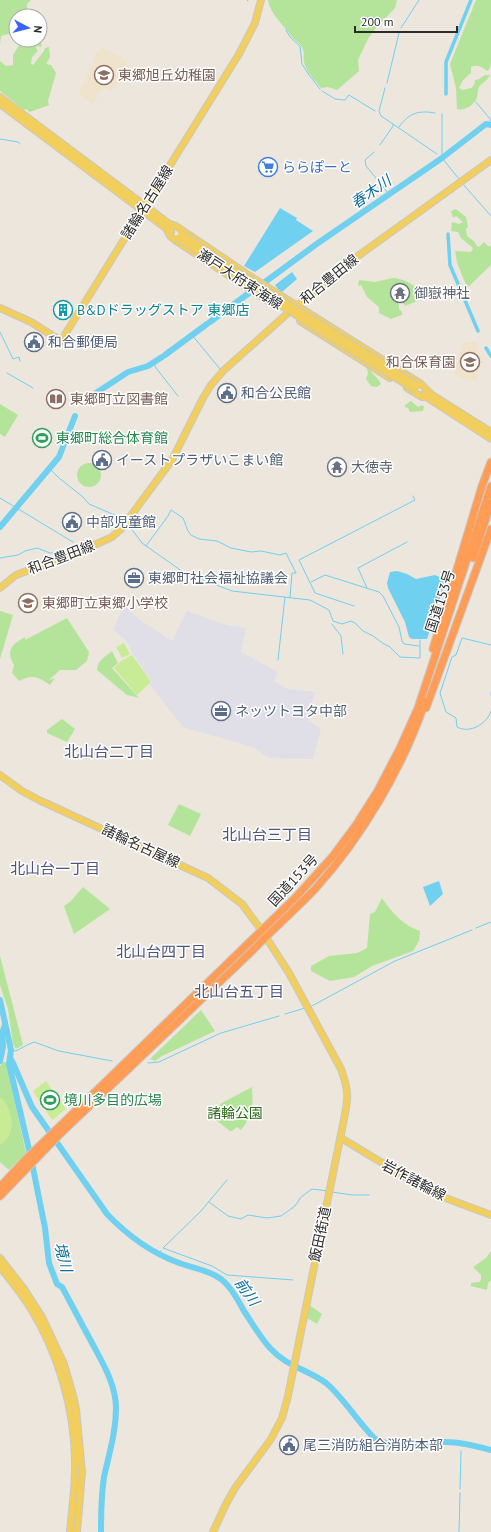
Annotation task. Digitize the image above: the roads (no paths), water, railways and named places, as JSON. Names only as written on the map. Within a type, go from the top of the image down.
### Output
[{"type":"highway","points":[[416,711],[450,590],[482,486],[491,462]]},
{"type":"highway","name":"国道153号","points":[[0,1196],[9,1182],[84,1107],[250,953],[264,934],[313,879],[356,825],[378,792],[391,767],[420,701],[491,486]]},
{"type":"highway","name":"国道153号","points":[[264,934],[314,889],[334,866],[369,818],[400,762],[419,720],[491,503]]},
{"type":"highway","points":[[419,720],[424,713],[491,529]]},
{"type":"highway","name":"国道153号","points":[[0,1187],[9,1182]]},
{"type":"main road","name":"諸輪名古屋線","points":[[0,308],[31,322],[61,341],[239,54],[255,23],[261,0]]},
{"type":"main road","name":"瀬戸大府東海線","points":[[0,97],[168,227],[253,288],[491,432]]},
{"type":"main road","name":"瀬戸大府東海線","points":[[0,104],[143,208]]},
{"type":"main road","name":"和合豊田線","points":[[0,588],[16,574],[90,547],[112,537],[121,529],[172,460],[203,398],[211,385],[224,370],[288,313],[365,251],[491,160]]},
{"type":"main road","points":[[176,226],[297,306],[421,384],[430,396],[414,393],[195,254],[170,236],[168,227],[176,226]]},
{"type":"main road","name":"瀬戸大府東海線","points":[[430,396],[491,439]]},
{"type":"main road","name":"諸輪名古屋線","points":[[0,775],[22,791],[39,800],[208,878],[242,904],[264,934]]},
{"type":"main road","name":"飯田街道","points":[[213,1532],[235,1488],[271,1439],[282,1418],[341,1138],[348,1097],[346,1081],[341,1069],[289,973],[264,934]]},
{"type":"main road","name":"岩作諸輪線","points":[[341,1138],[432,1193],[491,1215]]},
{"type":"main road","points":[[0,1258],[24,1289],[47,1326],[64,1364],[73,1395],[82,1465],[77,1532]]},
{"type":"main road","points":[[0,1267],[34,1314],[48,1341],[63,1382],[70,1415],[75,1451],[75,1477],[70,1532]]},
{"type":"water","points":[[280,208],[297,218],[296,220],[313,231],[255,272],[244,266]]},
{"type":"water","points":[[292,272],[297,279],[282,292],[275,285]]},
{"type":"water","points":[[397,571],[416,579],[435,575],[446,580],[427,639],[412,639],[409,637],[405,622],[387,583],[390,572]]},
{"type":"water","points":[[439,881],[443,894],[430,906],[423,887]]},
{"type":"waterway","points":[[401,28],[419,0]]},
{"type":"waterway","points":[[446,94],[446,62],[471,0]]},
{"type":"waterway","points":[[286,30],[290,37],[300,46],[302,64],[320,89]]},
{"type":"waterway","points":[[387,83],[399,33]]},
{"type":"waterway","points":[[380,145],[393,126],[393,124],[381,116],[379,111],[385,88]]},
{"type":"waterway","points":[[322,91],[335,99],[345,100],[349,95],[375,111]]},
{"type":"waterway","points":[[476,102],[491,120]]},
{"type":"waterway","points":[[399,127],[406,118],[419,112],[435,113]]},
{"type":"waterway","points":[[442,114],[442,158],[459,179]]},
{"type":"waterway","name":"春木川","points":[[486,124],[491,120]]},
{"type":"waterway","points":[[393,124],[437,154]]},
{"type":"waterway","name":"春木川","points":[[265,282],[318,243],[442,158],[486,124],[491,125]]},
{"type":"waterway","points":[[0,139],[18,142],[20,144]]},
{"type":"waterway","points":[[374,152],[365,160],[366,166],[389,194]]},
{"type":"waterway","points":[[462,183],[491,216]]},
{"type":"waterway","points":[[448,234],[450,265],[478,331]]},
{"type":"waterway","name":"春木川","points":[[210,322],[249,293]]},
{"type":"waterway","name":"春木川","points":[[165,355],[207,324]]},
{"type":"waterway","points":[[0,332],[13,359],[19,357],[20,361]]},
{"type":"waterway","points":[[192,335],[220,369]]},
{"type":"waterway","points":[[486,348],[491,356]]},
{"type":"waterway","name":"春木川","points":[[86,402],[96,393],[128,372],[148,366],[162,357]]},
{"type":"waterway","points":[[153,362],[178,396]]},
{"type":"waterway","points":[[7,373],[33,388]]},
{"type":"waterway","name":"春木川","points":[[0,527],[59,457],[75,416]]},
{"type":"waterway","points":[[50,469],[83,497],[89,504],[117,516],[123,521]]},
{"type":"waterway","points":[[354,606],[315,593],[299,560],[415,500],[413,496]]},
{"type":"waterway","points":[[0,498],[73,542]]},
{"type":"waterway","points":[[146,546],[171,510],[183,518],[191,535],[199,539],[217,541],[231,548],[251,552],[261,551],[280,555],[286,553],[296,573],[292,573],[290,597]]},
{"type":"waterway","points":[[137,516],[130,527],[142,543],[183,572],[232,591],[310,600],[329,610],[333,621],[342,624],[351,621],[355,623],[363,631],[390,647],[400,657],[420,658],[420,640]]},
{"type":"waterway","points":[[367,588],[358,568],[407,542]]},
{"type":"waterway","points":[[0,558],[18,555],[25,551],[37,548],[50,553],[59,553]]},
{"type":"waterway","points":[[311,582],[325,575],[379,592],[383,596],[399,627],[404,644],[419,646]]},
{"type":"waterway","points":[[278,660],[285,597]]},
{"type":"waterway","points":[[332,624],[341,636],[343,654]]},
{"type":"waterway","points":[[491,645],[462,638],[456,655],[452,657],[440,693],[446,712],[456,718],[457,727],[462,729],[472,728],[482,724],[489,716],[491,711]]},
{"type":"waterway","points":[[476,928],[491,922]]},
{"type":"waterway","points":[[310,1007],[395,961],[472,930]]},
{"type":"waterway","name":"境川","points":[[0,1000],[11,1050],[9,1064],[31,1158],[45,1228],[49,1263],[57,1284],[62,1287],[104,1365],[114,1390],[116,1408],[115,1426],[103,1484],[101,1532]]},
{"type":"waterway","points":[[285,1014],[305,1008]]},
{"type":"waterway","points":[[148,1063],[159,1062],[221,1033],[279,1016]]},
{"type":"waterway","points":[[0,1061],[3,1047],[2,1033],[5,1025]]},
{"type":"waterway","points":[[11,1050],[16,1051],[34,1042],[59,1051],[112,1061]]},
{"type":"waterway","name":"前川","points":[[10,1058],[32,1107],[107,1214],[131,1236],[150,1249],[179,1263],[206,1271],[225,1282],[237,1298],[256,1330],[270,1348],[283,1360],[319,1378],[332,1388],[374,1438],[383,1442],[400,1445],[452,1442],[468,1444],[491,1450]]},
{"type":"waterway","points":[[227,1180],[201,1211],[163,1248],[212,1266],[227,1275],[293,1280]]},
{"type":"waterway","points":[[209,1202],[228,1216],[241,1219],[248,1215],[267,1218],[281,1216],[295,1206],[301,1197],[312,1189],[327,1191]]},
{"type":"waterway","points":[[332,1192],[352,1195],[369,1195]]},
{"type":"waterway","points":[[460,1489],[461,1451]]},
{"type":"waterway","points":[[459,1532],[460,1493]]},
{"type":"place","name":"東郷旭丘幼稚園","points":[[104,75]]},
{"type":"place","name":"ららぽーと","points":[[268,167]]},
{"type":"place","name":"御嶽神社","points":[[400,293]]},
{"type":"place","name":"B&Dドラッグストア 東郷店","points":[[63,310]]},
{"type":"place","name":"和合郵便局","points":[[34,342]]},
{"type":"place","name":"和合保育園","points":[[470,362]]},
{"type":"place","name":"和合公民館","points":[[227,393]]},
{"type":"place","name":"東郷町立図書館","points":[[56,399]]},
{"type":"place","name":"東郷町総合体育館","points":[[42,438]]},
{"type":"place","name":"イーストプラザいこまい館","points":[[102,460]]},
{"type":"place","name":"大徳寺","points":[[337,467]]},
{"type":"place","name":"中部児童館","points":[[72,522]]},
{"type":"place","name":"東郷町社会福祉協議会","points":[[134,578]]},
{"type":"place","name":"東郷町立東郷小学校","points":[[28,603]]},
{"type":"place","name":"ネッツトヨタ中部","points":[[221,711]]},
{"type":"place","name":"境川多目的広場","points":[[50,1100]]},
{"type":"place","name":"尾三消防組合消防本部","points":[[289,1445]]},
{"type":"district","name":"北山台二丁目","points":[[109,752]]},
{"type":"district","name":"北山台三丁目","points":[[267,835]]},
{"type":"district","name":"北山台一丁目","points":[[55,869]]},
{"type":"district","name":"北山台四丁目","points":[[161,952]]},
{"type":"district","name":"北山台五丁目","points":[[239,992]]},
{"type":"park label","name":"諸輪公園","points":[[235,1113]]}]
